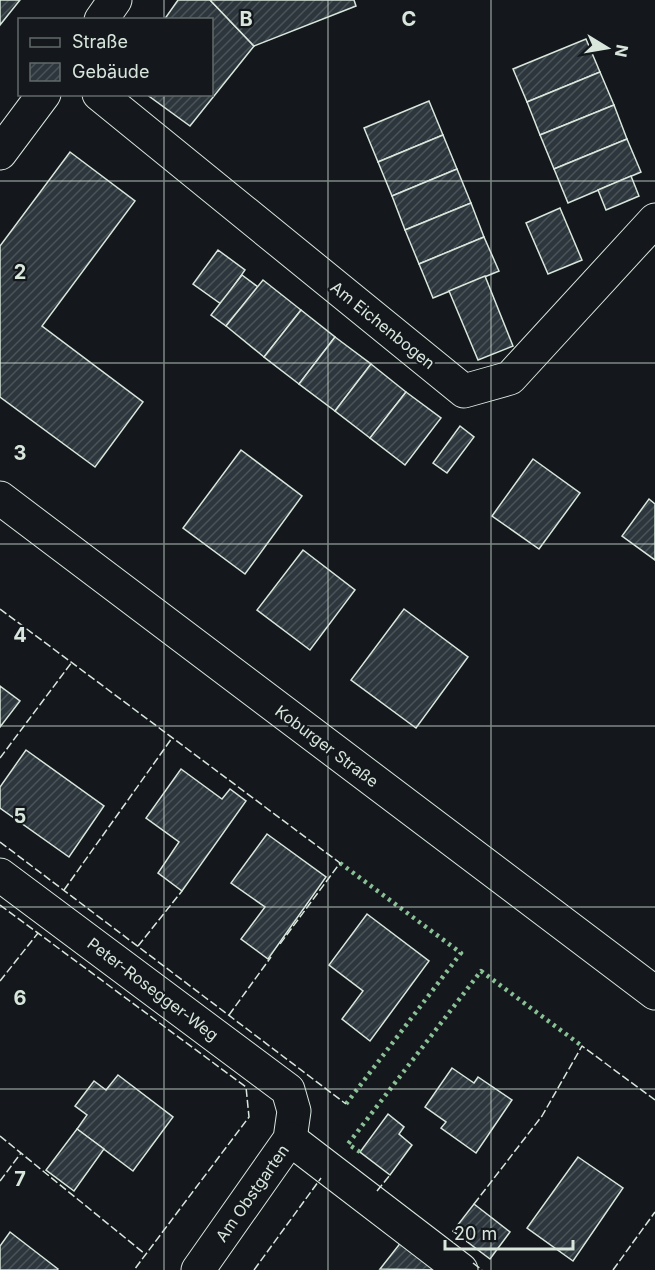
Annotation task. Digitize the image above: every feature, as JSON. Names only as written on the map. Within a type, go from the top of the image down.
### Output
[{"type":"street","points":[[102,18],[115,0]]},
{"type":"street","points":[[0,153],[43,96]]},
{"type":"street","name":"Am Eichenbogen","points":[[101,96],[464,391],[510,378],[655,220]]},
{"type":"street","name":"Koburger Straße","points":[[0,498],[655,993]]},
{"type":"street","name":"Peter-Rosegger-Weg","points":[[0,875],[288,1090],[292,1125]]},
{"type":"street","points":[[292,1125],[461,1270]]},
{"type":"street","name":"Am Obstgarten","points":[[198,1270],[292,1125]]},
{"type":"building","points":[[0,0],[20,0],[0,25]]},
{"type":"building","points":[[178,0],[210,0],[254,46],[190,126],[149,96],[213,96],[213,18],[165,18]]},
{"type":"building","points":[[210,0],[354,0],[356,6],[254,46]]},
{"type":"building","points":[[586,39],[600,72],[527,102],[513,69]]},
{"type":"building","points":[[600,72],[614,105],[540,135],[527,102]]},
{"type":"building","points":[[429,101],[443,135],[378,162],[364,128]]},
{"type":"building","points":[[614,105],[627,139],[554,169],[540,135]]},
{"type":"building","points":[[443,135],[457,169],[392,196],[378,162]]},
{"type":"building","points":[[627,139],[641,172],[568,203],[554,169]]},
{"type":"building","points":[[70,152],[135,201],[42,326],[143,402],[95,467],[0,397],[0,246]]},
{"type":"building","points":[[457,169],[471,203],[405,230],[392,196]]},
{"type":"building","points":[[631,176],[639,196],[606,210],[598,190]]},
{"type":"building","points":[[471,203],[484,237],[419,264],[405,230]]},
{"type":"building","points":[[560,208],[582,260],[548,274],[526,223]]},
{"type":"building","points":[[484,237],[499,271],[433,298],[419,264]]},
{"type":"building","points":[[218,250],[245,270],[221,304],[193,284]]},
{"type":"building","points":[[242,275],[258,287],[226,326],[211,315]]},
{"type":"building","points":[[485,276],[513,346],[478,360],[449,291]]},
{"type":"building","points":[[263,280],[301,310],[264,357],[226,326]]},
{"type":"building","points":[[301,310],[335,337],[299,384],[264,357]]},
{"type":"building","points":[[335,337],[371,364],[335,411],[299,384]]},
{"type":"building","points":[[371,364],[406,392],[370,438],[335,411]]},
{"type":"building","points":[[406,392],[441,418],[405,465],[370,438]]},
{"type":"building","points":[[460,426],[474,437],[447,473],[433,463]]},
{"type":"building","points":[[241,450],[302,496],[245,574],[183,528]]},
{"type":"building","points":[[533,459],[580,493],[539,549],[492,516]]},
{"type":"building","points":[[649,499],[655,504],[655,560],[622,536]]},
{"type":"building","points":[[303,550],[355,590],[310,650],[257,610]]},
{"type":"building","points":[[404,609],[468,657],[416,728],[351,680]]},
{"type":"building","points":[[0,686],[20,701],[0,727]]},
{"type":"building","points":[[26,750],[104,806],[69,857],[0,808],[0,787]]},
{"type":"building","points":[[181,769],[222,799],[230,789],[246,801],[182,891],[158,873],[179,842],[146,818]]},
{"type":"building","points":[[267,834],[326,877],[268,959],[241,939],[265,907],[231,883]]},
{"type":"building","points":[[367,914],[429,961],[370,1041],[342,1019],[363,991],[329,965]]},
{"type":"building","points":[[452,1068],[474,1083],[478,1077],[512,1100],[476,1153],[441,1128],[446,1122],[425,1107]]},
{"type":"building","points":[[118,1075],[173,1117],[133,1171],[77,1129],[87,1115],[75,1106],[94,1081],[106,1090]]},
{"type":"building","points":[[388,1114],[404,1127],[399,1134],[412,1145],[390,1175],[360,1152]]},
{"type":"building","points":[[77,1129],[104,1149],[74,1191],[46,1170]]},
{"type":"building","points":[[578,1157],[623,1188],[573,1261],[527,1228]]},
{"type":"building","points":[[474,1204],[510,1232],[490,1259],[453,1231]]},
{"type":"building","points":[[10,1232],[58,1269],[0,1270],[0,1246]]},
{"type":"building","points":[[402,1241],[441,1270],[380,1269]]},
{"type":"hedge","points":[[340,863],[461,953],[346,1104]]},
{"type":"hedge","points":[[360,1152],[348,1144],[481,971],[582,1046]]},
{"type":"fence","points":[[0,609],[340,863],[280,944]]},
{"type":"fence","points":[[0,758],[72,662]]},
{"type":"fence","points":[[64,890],[172,738]]},
{"type":"fence","points":[[0,842],[346,1104]]},
{"type":"fence","points":[[138,946],[182,891]]},
{"type":"fence","points":[[0,905],[246,1087],[249,1117],[134,1270]]},
{"type":"fence","points":[[0,981],[38,933]]},
{"type":"fence","points":[[229,1015],[271,957]]},
{"type":"fence","points":[[474,1204],[542,1116],[582,1046],[655,1100]]},
{"type":"fence","points":[[0,1136],[145,1254]]},
{"type":"fence","points":[[0,1181],[21,1153]]},
{"type":"fence","points":[[377,1191],[390,1175]]},
{"type":"fence","points":[[254,1270],[321,1178]]},
{"type":"fence","points":[[613,1270],[655,1212]]},
{"type":"fence","points":[[473,1263],[482,1270]]}]
